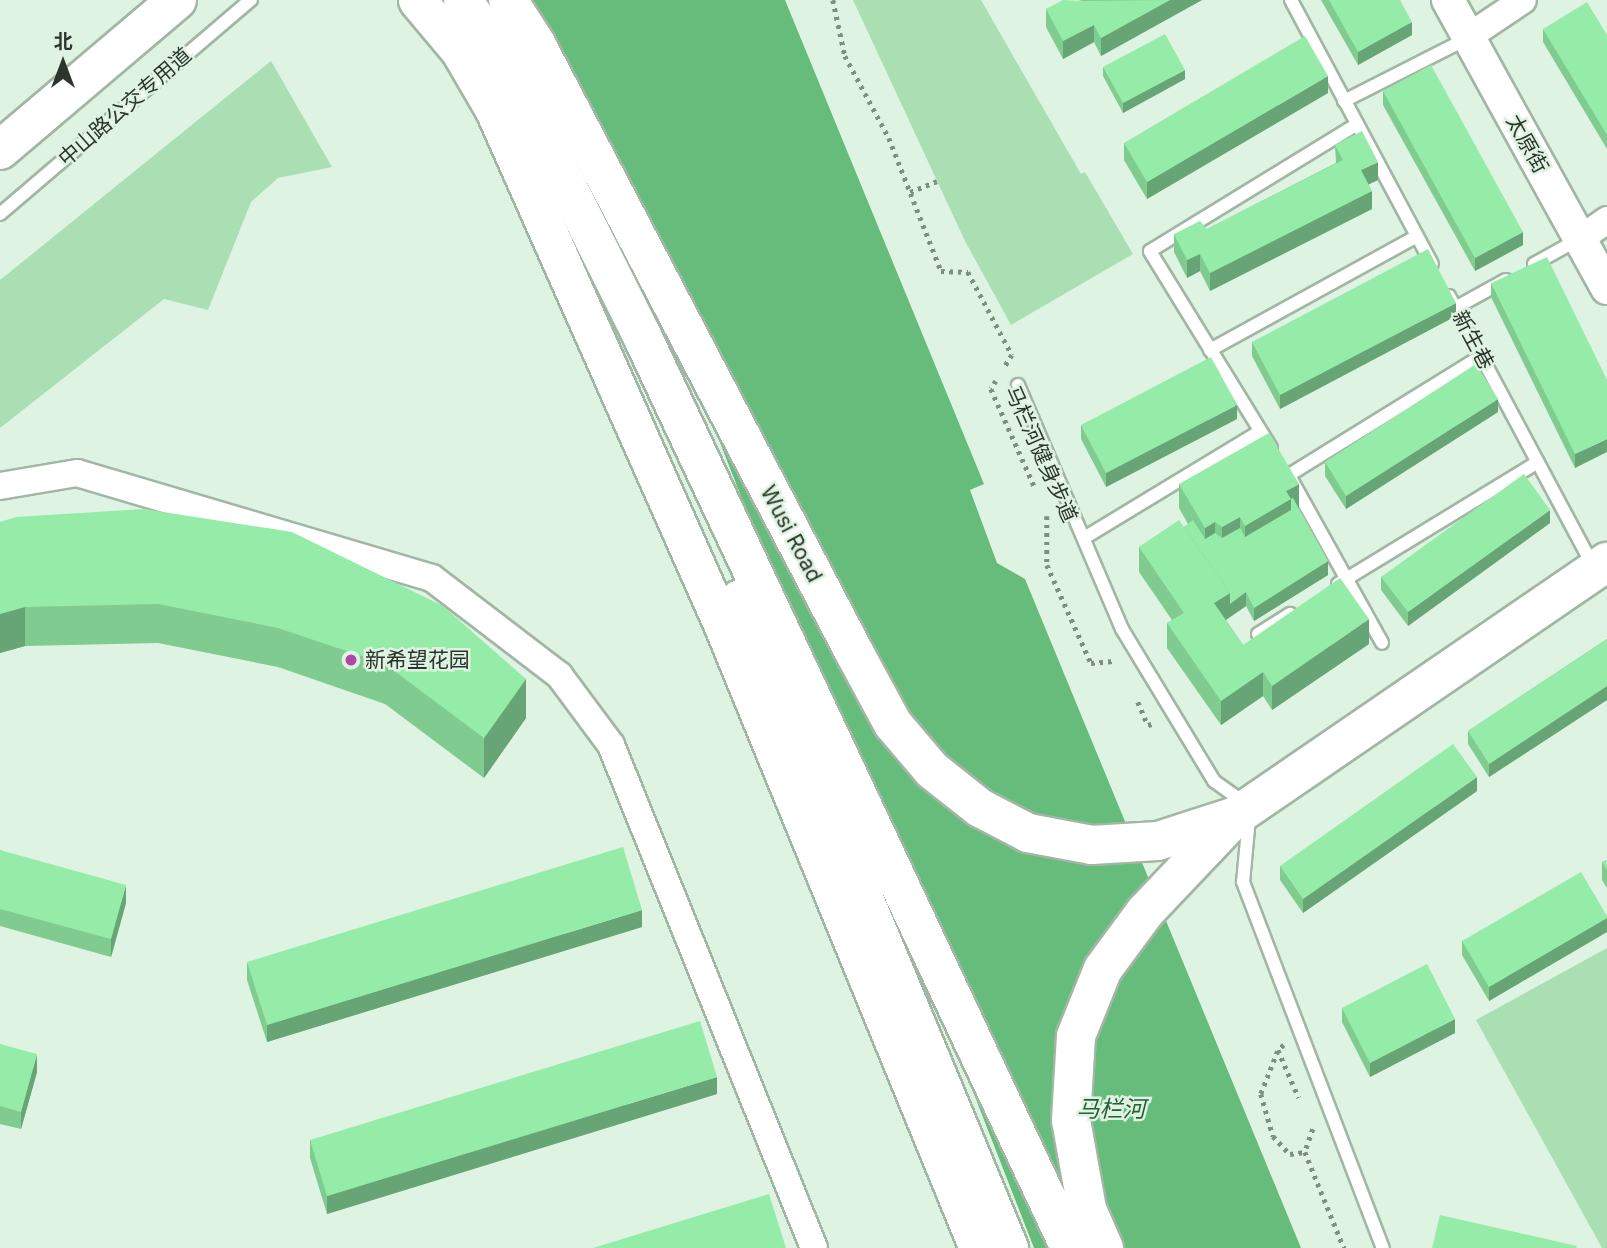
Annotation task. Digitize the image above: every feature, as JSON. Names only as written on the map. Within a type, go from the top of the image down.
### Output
[{"type":"highway","points":[[0,150],[177,0]]},
{"type":"highway","points":[[463,0],[509,67],[643,338],[1070,1248]]},
{"type":"highway","name":"Wusi Road","points":[[508,0],[535,42],[893,724],[932,770],[980,808],[1028,833],[1092,845],[1158,841],[1243,812]]},
{"type":"highway","points":[[643,338],[754,637],[1009,1248]]},
{"type":"highway","points":[[1104,1248],[1087,1209],[1071,1120],[1076,1036],[1110,959],[1145,912],[1243,812],[1601,566]]},
{"type":"main road","points":[[417,0],[459,50],[494,110],[723,626],[978,1248]]},
{"type":"street","name":"太原街","points":[[1448,0],[1607,288]]},
{"type":"street","points":[[1468,37],[1523,0]]},
{"type":"street","points":[[1580,239],[1607,220]]},
{"type":"street","points":[[0,486],[77,473],[432,578],[559,675],[611,745],[814,1248]]},
{"type":"lane","name":"中山路公交专用道","points":[[0,214],[251,0]]},
{"type":"lane","name":"新生巷","points":[[1291,0],[1538,462],[1601,566]]},
{"type":"lane","points":[[1344,101],[1468,37]]},
{"type":"lane","points":[[1357,124],[1150,251],[1259,432],[1289,475],[1344,580],[1382,643]]},
{"type":"lane","points":[[1210,350],[1417,236]]},
{"type":"lane","points":[[1455,308],[1580,239]]},
{"type":"lane","points":[[1289,475],[1482,356]]},
{"type":"lane","points":[[1018,385],[1122,629],[1213,781],[1243,812],[1243,882],[1383,1248]]},
{"type":"lane","points":[[1084,538],[1259,432]]},
{"type":"lane","points":[[1323,594],[1538,462]]},
{"type":"lane","points":[[1258,634],[1301,607]]},
{"type":"path","name":"马栏河健身步道","points":[[832,0],[845,56],[889,138],[941,271],[968,272],[1012,355],[991,389],[1036,490]]},
{"type":"path","points":[[910,192],[937,181]]},
{"type":"path","name":"马栏河健身步道","points":[[1042,503],[1055,533]]},
{"type":"path","points":[[1047,516],[1047,565],[1091,663],[1120,661],[1115,649]]},
{"type":"path","points":[[1137,699],[1148,725],[1175,716]]},
{"type":"path","points":[[1300,1031],[1278,1050],[1261,1094],[1273,1136],[1290,1154],[1306,1152]]},
{"type":"path","points":[[1278,1050],[1304,1108]]},
{"type":"path","points":[[1309,1119],[1314,1131],[1306,1152],[1344,1248]]},
{"type":"shaded area","points":[[853,0],[981,0],[1081,174],[1085,172],[1133,254],[1011,325],[965,241]]},
{"type":"shaded area","points":[[271,61],[332,167],[278,178],[251,202],[208,310],[164,299],[0,428],[0,280]]},
{"type":"shaded area","points":[[1607,948],[1607,1248],[1602,1248],[1476,1020]]},
{"type":"water","name":"马栏河","points":[[526,0],[785,0],[984,484],[970,490],[997,563],[1025,579],[1301,1248],[1034,1248],[675,327]]},
{"type":"building","points":[[1063,0],[1170,0],[1101,38],[1094,25],[1063,41],[1046,9]]},
{"type":"building","points":[[1329,0],[1400,0],[1412,22],[1358,52]]},
{"type":"building","points":[[1587,2],[1607,35],[1607,135],[1543,29]]},
{"type":"building","points":[[1165,34],[1185,70],[1123,103],[1103,67]]},
{"type":"building","points":[[1305,36],[1328,76],[1147,182],[1124,143]]},
{"type":"building","points":[[1431,65],[1523,232],[1475,258],[1383,91]]},
{"type":"building","points":[[1362,131],[1378,162],[1361,170],[1372,191],[1210,273],[1200,254],[1187,260],[1174,234],[1200,221],[1207,229],[1343,160],[1335,145]]},
{"type":"building","points":[[1428,249],[1456,303],[1280,395],[1252,342]]},
{"type":"building","points":[[1547,257],[1607,380],[1607,439],[1575,454],[1491,283]]},
{"type":"building","points":[[1211,357],[1237,405],[1106,473],[1081,425]]},
{"type":"building","points":[[1476,364],[1498,399],[1346,496],[1325,462]]},
{"type":"building","points":[[1269,433],[1299,484],[1286,491],[1291,499],[1245,526],[1240,517],[1222,527],[1215,522],[1205,528],[1179,484]]},
{"type":"building","points":[[1524,474],[1550,510],[1408,612],[1381,577]]},
{"type":"building","points":[[1293,498],[1328,561],[1254,608],[1246,592],[1230,604],[1230,593],[1184,527],[1193,520],[1205,539],[1215,533],[1222,538],[1240,528],[1245,537],[1291,510]]},
{"type":"building","points":[[144,509],[292,532],[443,606],[526,679],[484,738],[385,664],[278,628],[158,604],[25,607],[0,614],[0,522],[16,517]]},
{"type":"building","points":[[1179,520],[1230,593],[1214,603],[1243,645],[1340,578],[1369,619],[1272,686],[1263,672],[1221,701],[1167,623],[1184,613],[1139,547]]},
{"type":"building","points":[[1607,639],[1607,686],[1489,764],[1468,731]]},
{"type":"building","points":[[1453,744],[1477,777],[1303,899],[1280,866]]},
{"type":"building","points":[[623,847],[642,910],[267,1025],[247,962]]},
{"type":"building","points":[[0,850],[126,885],[111,939],[0,909]]},
{"type":"building","points":[[1581,872],[1607,918],[1489,987],[1462,941]]},
{"type":"building","points":[[1427,964],[1455,1019],[1370,1063],[1342,1008]]},
{"type":"building","points":[[700,1021],[717,1077],[327,1196],[310,1140]]},
{"type":"building","points":[[0,1044],[37,1054],[21,1112],[0,1106]]},
{"type":"building","points":[[769,1194],[786,1248],[593,1248]]},
{"type":"building","points":[[1440,1215],[1577,1246],[1432,1248]]},
{"type":"place","name":"新希望花园","points":[[351,660]]}]
